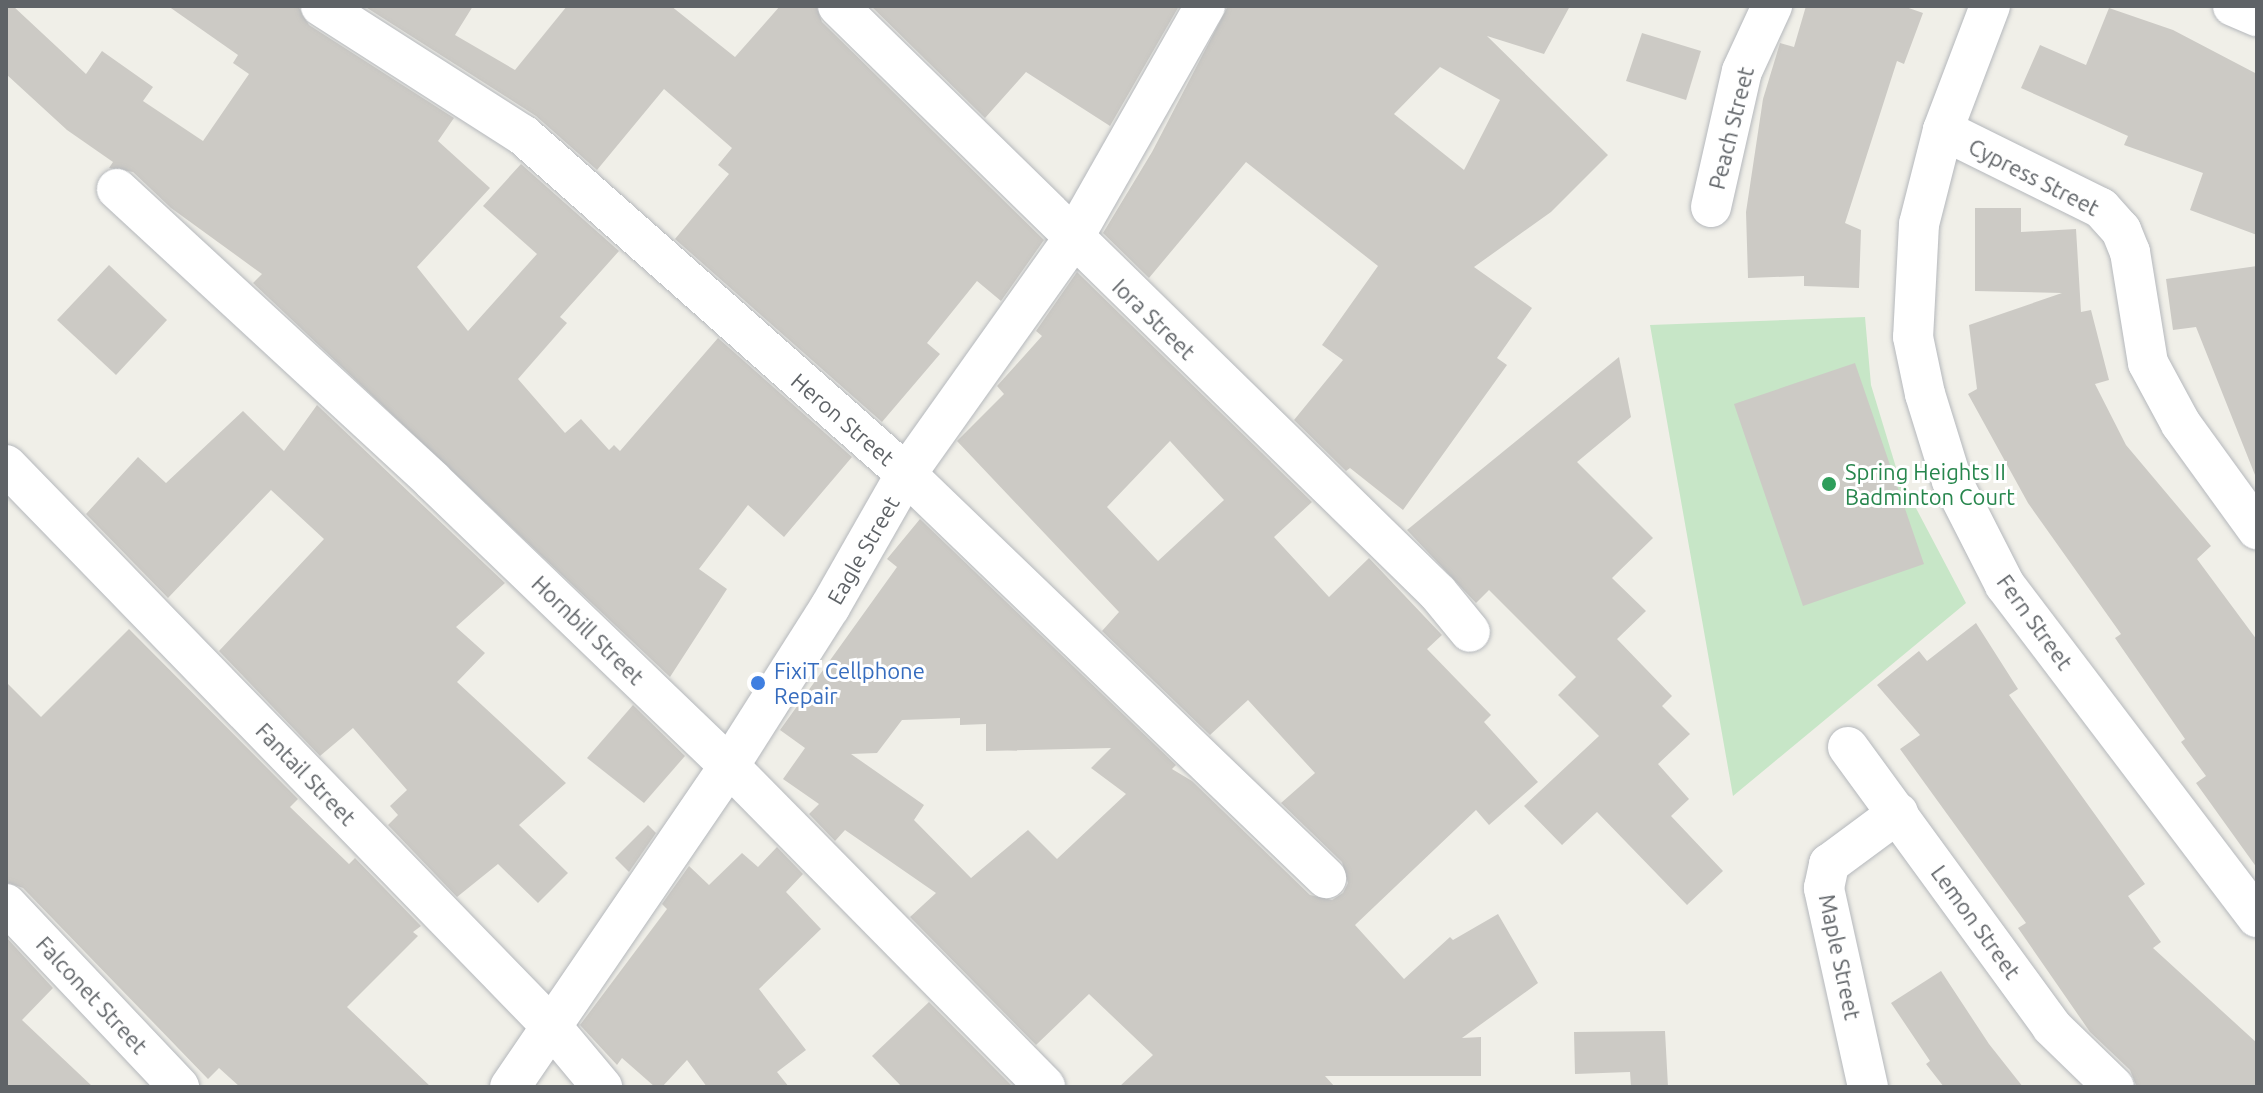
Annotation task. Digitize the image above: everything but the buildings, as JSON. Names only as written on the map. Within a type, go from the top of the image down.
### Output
[{"type":"street","name":"Heron Street","points":[[321,6],[523,135],[906,474],[1326,878]]},
{"type":"street","name":"Iora Street","points":[[838,6],[1072,240],[1438,593],[1470,632]]},
{"type":"street","name":"Eagle Street","points":[[510,1087],[729,766],[830,607],[906,474],[1072,240],[1205,6]]},
{"type":"street","name":"Peach Street","points":[[1711,207],[1742,71],[1772,6]]},
{"type":"street","name":"Fern Street","points":[[1990,6],[1943,130],[1919,224],[1913,337],[1952,481],[2005,585],[2257,917]]},
{"type":"street","points":[[2233,6],[2257,16]]},
{"type":"street","name":"Cypress Street","points":[[1943,130],[2101,208],[2121,230],[2130,252],[2148,363],[2181,424],[2257,529]]},
{"type":"street","name":"Hornbill Street","points":[[117,189],[432,480],[729,766],[1045,1087]]},
{"type":"street","name":"Fantail Street","points":[[6,465],[551,1026],[602,1087]]},
{"type":"street","name":"Lemon Street","points":[[1848,747],[2052,1027],[2114,1087]]},
{"type":"street","name":"Maple Street","points":[[1868,1087],[1824,888],[1829,864],[1898,813]]},
{"type":"street","name":"Falconet Street","points":[[6,904],[179,1087]]},
{"type":"green space","points":[[1865,317],[1871,385],[1898,474],[1966,603],[1733,796],[1650,325]]},
{"type":"place","name":"Spring Heights II Badminton Court","points":[[1829,484]]},
{"type":"place","name":"FixiT Cellphone Repair","points":[[758,683]]}]
